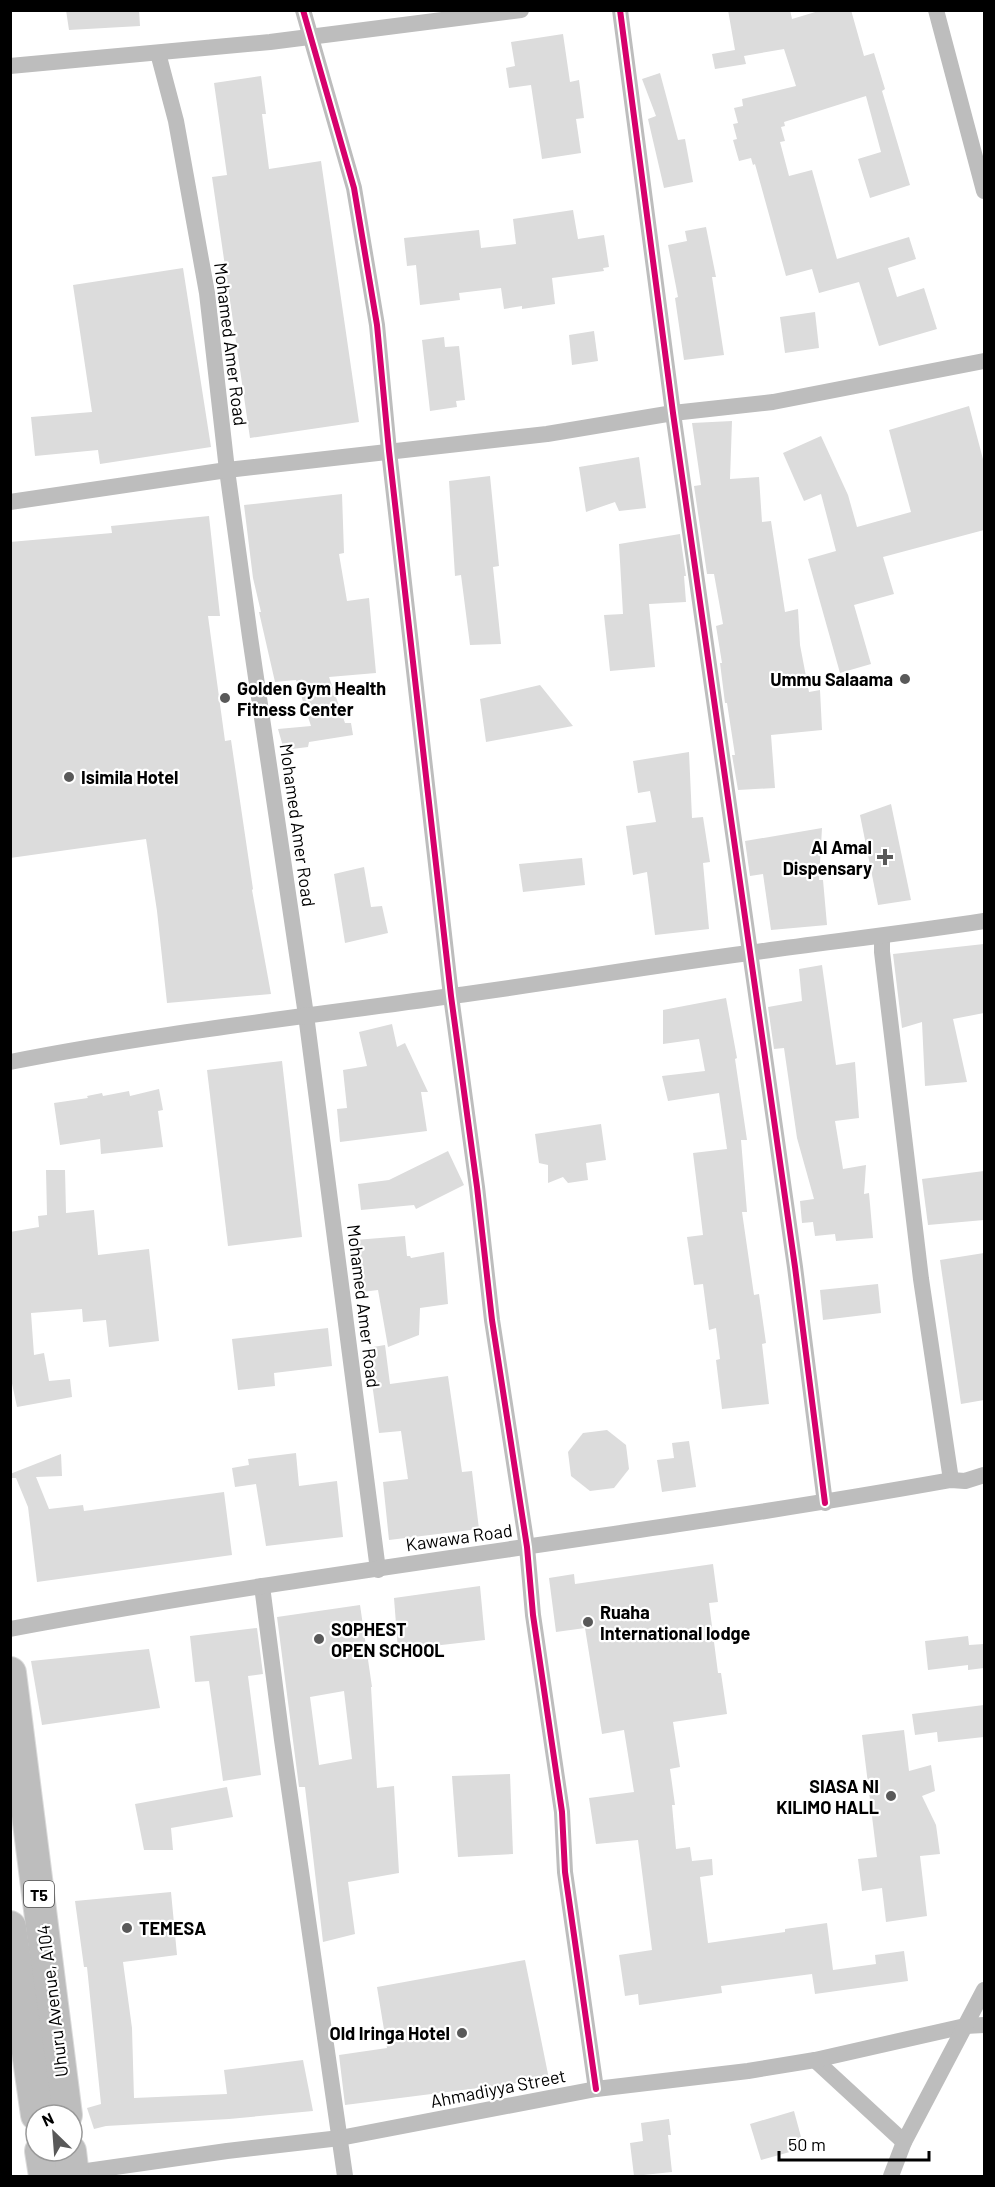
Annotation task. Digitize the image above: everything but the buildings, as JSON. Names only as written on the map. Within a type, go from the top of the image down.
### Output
[{"type":"highway","name":"Uhuru Avenue, A104","points":[[10,1673],[64,2103]]},
{"type":"highway","name":"Uhuru Avenue, A104","points":[[10,1927],[35,2103]]},
{"type":"street","points":[[303,10],[354,188],[376,325],[451,996],[477,1187],[492,1320],[527,1547],[533,1615],[562,1812],[565,1872],[596,2089]]},
{"type":"street","points":[[10,66],[309,37],[521,10]]},
{"type":"street","points":[[620,10],[673,413],[795,1266],[825,1503]]},
{"type":"street","points":[[936,10],[984,191]]},
{"type":"street","name":"Mohamed Amer Road","points":[[158,52],[176,121],[207,293],[250,637],[306,1015],[378,1570]]},
{"type":"street","points":[[10,502],[228,470],[547,434],[673,413],[773,402],[984,362]]},
{"type":"street","points":[[10,1062],[306,1015],[984,921]]},
{"type":"street","points":[[882,936],[883,961],[921,1279],[951,1480]]},
{"type":"street","name":"Kawawa Road","points":[[10,1629],[144,1604],[825,1503],[951,1480],[965,1481],[984,1475]]},
{"type":"street","points":[[262,1586],[345,2176]]},
{"type":"street","points":[[891,2176],[904,2142],[984,1990]]},
{"type":"street","name":"Ahmadiyya Street","points":[[65,2169],[340,2138],[596,2089],[748,2071],[815,2060],[965,2026],[984,2025]]},
{"type":"street","points":[[815,2060],[904,2142]]},
{"type":"cycle path","points":[[303,10],[354,188],[377,325],[389,451],[451,996],[477,1187],[492,1320],[527,1547],[533,1615],[562,1812],[565,1872],[596,2089]]},
{"type":"cycle path","points":[[620,10],[673,413],[795,1267],[825,1503]]},
{"type":"place","name":"Ummu Salaama","points":[[905,679]]},
{"type":"place","name":"Golden Gym Health Fitness Center","points":[[225,698]]},
{"type":"place","name":"Isimila Hotel","points":[[69,777]]},
{"type":"place","name":"Al Amal Dispensary","points":[[885,857]]},
{"type":"place","name":"Ruaha International lodge","points":[[588,1622]]},
{"type":"place","name":"SOPHEST OPEN SCHOOL","points":[[319,1639]]},
{"type":"place","name":"SIASA NI KILIMO HALL","points":[[891,1796]]},
{"type":"place","name":"TEMESA","points":[[127,1928]]},
{"type":"place","name":"Old Iringa Hotel","points":[[462,2033]]}]
